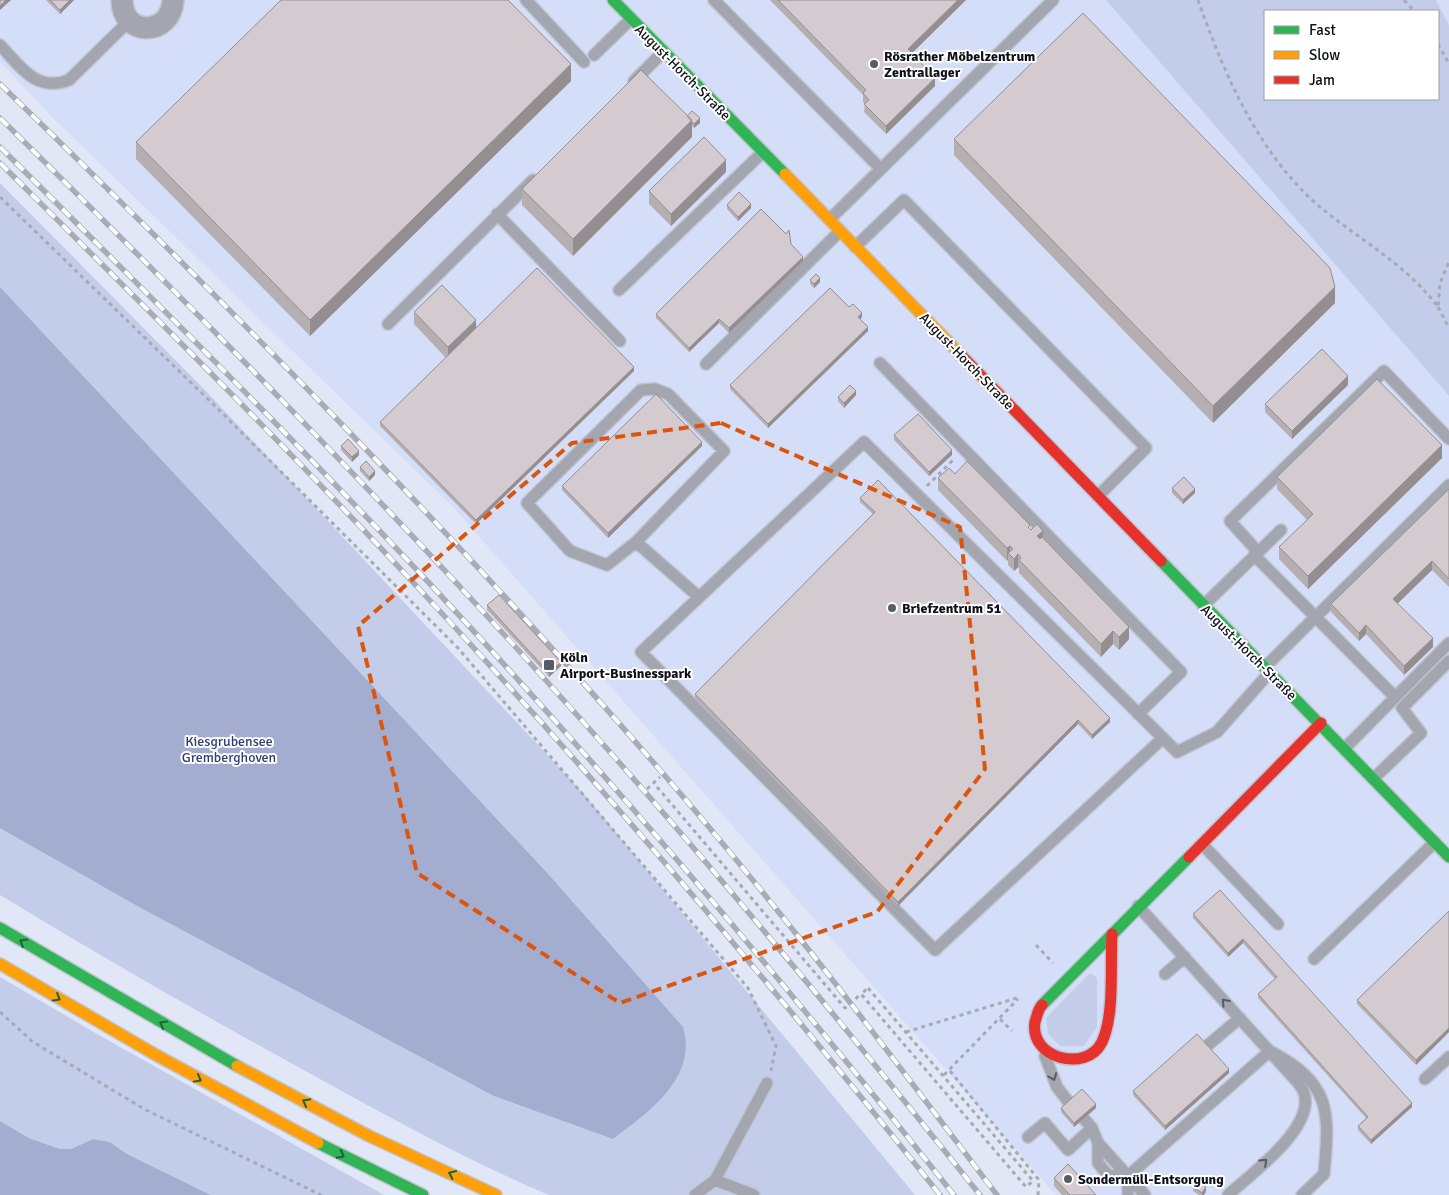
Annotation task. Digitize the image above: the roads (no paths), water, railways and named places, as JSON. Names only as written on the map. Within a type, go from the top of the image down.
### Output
[{"type":"main road","name":"August-Horch-Straße","points":[[613,0],[830,220],[1203,606],[1321,724],[1449,857]]},
{"type":"main road","points":[[1112,934],[1108,1027],[1101,1045],[1087,1056],[1072,1060],[1054,1056],[1041,1047],[1035,1034],[1035,1022],[1040,1007],[1138,906],[1321,724]]},
{"type":"main road","points":[[0,928],[125,1003],[244,1070],[369,1136],[496,1195]]},
{"type":"main road","points":[[0,964],[109,1029],[224,1094],[423,1195]]},
{"type":"street","points":[[122,0],[125,14],[130,21],[145,28],[162,23],[172,9],[173,0]]},
{"type":"lane","points":[[526,0],[589,58],[631,19]]},
{"type":"lane","points":[[714,0],[880,169]]},
{"type":"lane","points":[[830,220],[1053,0]]},
{"type":"lane","points":[[0,45],[28,74],[42,83],[56,85],[69,80],[130,21]]},
{"type":"lane","points":[[628,86],[663,52]]},
{"type":"lane","points":[[618,290],[763,152]]},
{"type":"lane","points":[[388,324],[539,174]]},
{"type":"lane","points":[[855,246],[904,200],[1146,448],[1098,496]]},
{"type":"lane","points":[[497,214],[620,340]]},
{"type":"lane","points":[[706,364],[840,231]]},
{"type":"lane","points":[[880,363],[1181,672],[1138,714]]},
{"type":"lane","points":[[1395,697],[1315,618],[1256,554],[1230,521],[1384,371],[1449,438]]},
{"type":"lane","points":[[655,389],[668,394],[724,451],[636,542],[607,566],[570,551],[527,503],[641,390],[655,389]]},
{"type":"lane","points":[[1164,738],[935,950],[641,652],[864,442],[1101,679],[1164,738],[1177,752],[1217,732],[1267,669],[1315,618],[1449,485]]},
{"type":"lane","points":[[1203,606],[1281,530]]},
{"type":"lane","points":[[636,542],[699,597]]},
{"type":"lane","points":[[1344,750],[1449,644]]},
{"type":"lane","points":[[1373,779],[1422,733],[1402,708],[1449,661]]},
{"type":"lane","points":[[1314,959],[1437,845],[1449,838]]},
{"type":"lane","points":[[1201,843],[1278,924]]},
{"type":"lane","points":[[1138,906],[1270,1051],[1303,1091],[1303,1116],[1293,1135],[1228,1195]]},
{"type":"lane","points":[[1165,974],[1185,957]]},
{"type":"lane","points":[[1208,1046],[1240,1018]]},
{"type":"lane","points":[[1041,1047],[1057,1087],[1070,1104]]},
{"type":"lane","points":[[1084,1119],[1092,1128],[1098,1142],[1098,1163],[1108,1175],[1128,1176],[1270,1051]]},
{"type":"lane","points":[[1270,1051],[1294,1064],[1315,1085],[1325,1106],[1328,1128],[1324,1174],[1302,1195]]},
{"type":"lane","points":[[1424,1079],[1449,1057]]},
{"type":"lane","points":[[695,1195],[715,1180],[767,1083]]},
{"type":"lane","points":[[1028,1137],[1045,1123],[1068,1150],[1092,1128]]},
{"type":"lane","points":[[1128,1176],[1128,1195]]},
{"type":"lane","points":[[1128,1176],[1145,1195]]},
{"type":"lane","points":[[715,1180],[754,1195]]},
{"type":"railway","points":[[0,84],[172,252],[340,423],[424,510],[587,687],[752,879],[835,983],[997,1195]]},
{"type":"railway","points":[[0,118],[297,416],[443,568],[585,724],[736,898],[835,1016],[980,1195]]},
{"type":"railway","points":[[0,147],[271,418],[498,658],[698,884],[827,1038],[954,1195]]},
{"type":"railway","points":[[0,163],[267,430],[423,593],[557,739],[751,964],[940,1195]]},
{"type":"place","name":"Rösrather Möbelzentrum Zentrallager","points":[[874,64]]},
{"type":"place","name":"Briefzentrum 51","points":[[892,608]]},
{"type":"place","name":"Köln Airport-Businesspark","points":[[549,665]]},
{"type":"place","name":"Sondermüll-Entsorgung","points":[[1068,1179]]},
{"type":"park label","name":"Kiesgrubensee Gremberghoven","points":[[229,750]]}]
